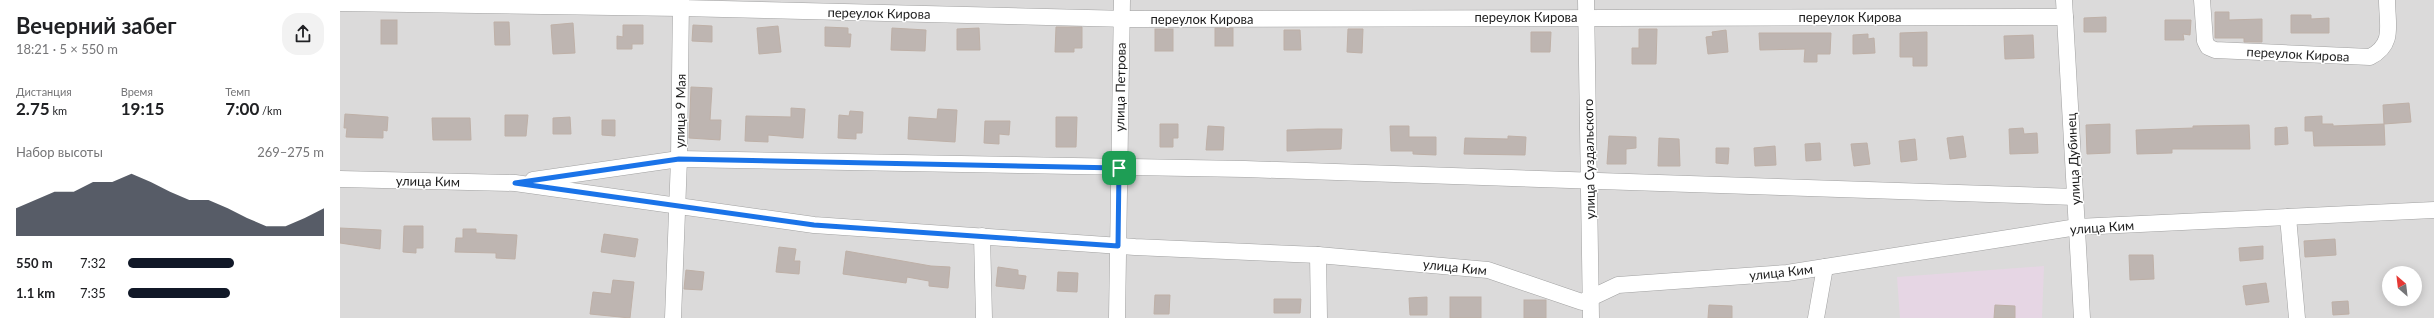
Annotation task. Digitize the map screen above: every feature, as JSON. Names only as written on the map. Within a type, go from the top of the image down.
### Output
[{"type":"street","name":"улица Петрова","points":[[1117,318],[1122,0]]},
{"type":"street","name":"улица Суздальского","points":[[1586,0],[1591,318]]},
{"type":"street","name":"улица Дубинец","points":[[2064,0],[2082,318]]},
{"type":"street","name":"переулок Кирова","points":[[2202,0],[2205,41],[2208,46],[2215,50],[2370,57],[2381,51],[2387,42],[2387,0]]},
{"type":"street","name":"переулок Кирова","points":[[340,3],[681,4],[1121,19],[2065,17]]},
{"type":"street","name":"улица 9 Мая","points":[[673,318],[678,207],[681,4]]},
{"type":"street","name":"улица Ким","points":[[515,183],[679,159],[1119,168],[1245,169],[2075,197]]},
{"type":"street","name":"улица Ким","points":[[340,180],[515,183],[814,225],[1118,246],[1318,255],[1488,270],[1582,302],[1618,285],[1787,273],[2077,227],[2434,210]]},
{"type":"street","points":[[2288,217],[2297,318]]},
{"type":"street","points":[[982,236],[984,318]]},
{"type":"street","points":[[1318,255],[1319,318]]},
{"type":"street","points":[[1816,318],[1825,267]]},
{"type":"shaded area","points":[[340,0],[2434,0],[2434,318],[340,318]]},
{"type":"shaded area","points":[[2044,266],[2042,318],[1900,318],[1897,277]]},
{"type":"building","points":[[2215,12],[2229,12],[2229,20],[2262,19],[2262,42],[2244,42],[2244,38],[2215,38]]},
{"type":"building","points":[[2291,15],[2311,15],[2311,19],[2329,18],[2329,33],[2291,33]]},
{"type":"building","points":[[2106,17],[2106,32],[2084,32],[2084,18]]},
{"type":"building","points":[[381,20],[397,20],[397,44],[381,44]]},
{"type":"building","points":[[2165,20],[2191,20],[2190,35],[2183,34],[2184,40],[2165,40]]},
{"type":"building","points":[[494,22],[509,22],[510,45],[495,45]]},
{"type":"building","points":[[573,23],[575,53],[553,54],[551,25]]},
{"type":"building","points":[[623,25],[643,25],[643,44],[632,44],[632,49],[617,49],[617,36],[623,37]]},
{"type":"building","points":[[693,25],[712,26],[712,42],[692,41]]},
{"type":"building","points":[[778,26],[781,52],[759,54],[757,28]]},
{"type":"building","points":[[825,27],[848,28],[848,34],[851,34],[850,47],[825,46]]},
{"type":"building","points":[[1056,27],[1082,27],[1082,48],[1074,48],[1074,52],[1055,52]]},
{"type":"building","points":[[892,28],[926,30],[925,51],[891,50]]},
{"type":"building","points":[[979,28],[980,50],[957,50],[957,29]]},
{"type":"building","points":[[1215,28],[1233,28],[1233,46],[1215,46]]},
{"type":"building","points":[[1155,29],[1173,29],[1173,51],[1155,51]]},
{"type":"building","points":[[1348,29],[1363,29],[1362,53],[1347,52]]},
{"type":"building","points":[[1639,29],[1657,29],[1656,64],[1632,64],[1632,48],[1639,48]]},
{"type":"building","points":[[1284,30],[1300,30],[1301,50],[1284,50]]},
{"type":"building","points":[[1726,30],[1728,52],[1708,54],[1706,37],[1713,36],[1712,32]]},
{"type":"building","points":[[1531,32],[1551,32],[1550,52],[1531,52]]},
{"type":"building","points":[[1927,32],[1927,66],[1913,66],[1913,57],[1900,57],[1900,33]]},
{"type":"building","points":[[1759,33],[1831,33],[1830,54],[1817,54],[1817,62],[1804,62],[1805,49],[1760,50]]},
{"type":"building","points":[[1868,34],[1868,39],[1874,38],[1875,53],[1853,54],[1853,35]]},
{"type":"building","points":[[2033,35],[2034,58],[2005,59],[2004,36]]},
{"type":"building","points":[[691,87],[712,88],[710,120],[721,120],[720,140],[689,138]]},
{"type":"building","points":[[2409,103],[2411,122],[2384,124],[2383,105]]},
{"type":"building","points":[[791,108],[805,109],[803,138],[768,135],[768,142],[745,141],[746,116],[791,117]]},
{"type":"building","points":[[938,109],[957,110],[955,142],[908,139],[909,117],[937,119]]},
{"type":"building","points":[[850,111],[863,112],[862,133],[856,133],[856,139],[838,138],[839,115],[849,116]]},
{"type":"building","points":[[345,114],[388,117],[387,131],[383,130],[383,138],[346,137],[347,128],[344,128]]},
{"type":"building","points":[[505,115],[528,115],[526,136],[505,136]]},
{"type":"building","points":[[2322,116],[2322,124],[2333,124],[2333,126],[2384,124],[2385,145],[2314,146],[2313,131],[2305,131],[2305,117]]},
{"type":"building","points":[[570,117],[571,134],[553,134],[553,118]]},
{"type":"building","points":[[1056,117],[1077,117],[1076,147],[1056,147]]},
{"type":"building","points":[[432,118],[470,118],[471,140],[433,140]]},
{"type":"building","points":[[602,120],[615,120],[615,136],[602,135]]},
{"type":"building","points":[[985,121],[1010,121],[1009,135],[999,134],[999,144],[984,143]]},
{"type":"building","points":[[1160,124],[1178,124],[1178,138],[1173,138],[1173,147],[1160,147]]},
{"type":"building","points":[[2110,124],[2110,153],[2087,154],[2086,125]]},
{"type":"building","points":[[2249,125],[2250,149],[2172,149],[2172,153],[2137,154],[2136,130],[2193,128],[2193,126]]},
{"type":"building","points":[[1208,126],[1224,127],[1223,150],[1206,150]]},
{"type":"building","points":[[1390,126],[1409,126],[1409,137],[1436,137],[1436,155],[1413,154],[1413,151],[1391,151]]},
{"type":"building","points":[[2287,127],[2288,144],[2275,145],[2275,128]]},
{"type":"building","points":[[2023,128],[2024,134],[2037,133],[2038,153],[2010,154],[2009,129]]},
{"type":"building","points":[[1342,129],[1341,149],[1287,151],[1287,130]]},
{"type":"building","points":[[1508,136],[1526,137],[1525,155],[1464,154],[1465,138],[1508,139]]},
{"type":"building","points":[[1609,136],[1636,137],[1636,148],[1626,149],[1626,164],[1607,164]]},
{"type":"building","points":[[1963,136],[1966,157],[1950,159],[1947,138]]},
{"type":"building","points":[[1659,138],[1679,139],[1680,166],[1658,166]]},
{"type":"building","points":[[1915,139],[1917,160],[1901,162],[1899,141]]},
{"type":"building","points":[[1820,143],[1821,160],[1806,161],[1805,144]]},
{"type":"building","points":[[1867,143],[1870,164],[1854,166],[1851,144]]},
{"type":"building","points":[[1775,146],[1776,165],[1755,166],[1754,148]]},
{"type":"building","points":[[1716,148],[1729,148],[1728,164],[1716,163]]},
{"type":"building","points":[[404,226],[423,226],[423,248],[416,248],[416,253],[403,252]]},
{"type":"building","points":[[340,228],[381,230],[380,249],[340,243]]},
{"type":"building","points":[[463,229],[476,229],[476,233],[517,235],[515,259],[496,258],[496,253],[455,252],[456,238],[463,238]]},
{"type":"building","points":[[604,234],[638,239],[635,257],[601,252]]},
{"type":"building","points":[[2335,239],[2336,255],[2305,257],[2304,241]]},
{"type":"building","points":[[2263,246],[2263,259],[2240,261],[2239,248]]},
{"type":"building","points":[[779,247],[796,249],[794,261],[800,261],[799,274],[776,272]]},
{"type":"building","points":[[846,251],[931,266],[950,267],[948,288],[929,286],[929,281],[907,277],[906,283],[843,274]]},
{"type":"building","points":[[2129,255],[2153,255],[2154,279],[2130,280]]},
{"type":"building","points":[[998,267],[1018,270],[1018,275],[1026,276],[1024,289],[996,286]]},
{"type":"building","points":[[686,270],[704,272],[702,290],[684,289]]},
{"type":"building","points":[[1058,272],[1078,273],[1077,292],[1057,291]]},
{"type":"building","points":[[613,280],[634,282],[630,318],[590,314],[593,292],[611,294]]},
{"type":"building","points":[[2266,283],[2269,302],[2246,305],[2243,286]]},
{"type":"building","points":[[1155,295],[1170,295],[1169,314],[1154,314]]},
{"type":"building","points":[[1427,297],[1427,315],[1410,315],[1409,298]]},
{"type":"building","points":[[1450,297],[1481,297],[1481,318],[1450,318]]},
{"type":"building","points":[[1274,299],[1301,299],[1300,313],[1274,313]]},
{"type":"building","points":[[1524,300],[1546,300],[1546,318],[1524,318]]},
{"type":"building","points":[[2348,301],[2349,314],[2333,315],[2332,302]]},
{"type":"building","points":[[1709,305],[1732,306],[1732,318],[1708,318]]},
{"type":"building","points":[[1995,305],[2015,306],[2015,318],[1994,318]]},
{"type":"route","points":[[679,159],[1119,168],[1118,246],[814,225],[515,183],[679,159]]}]
